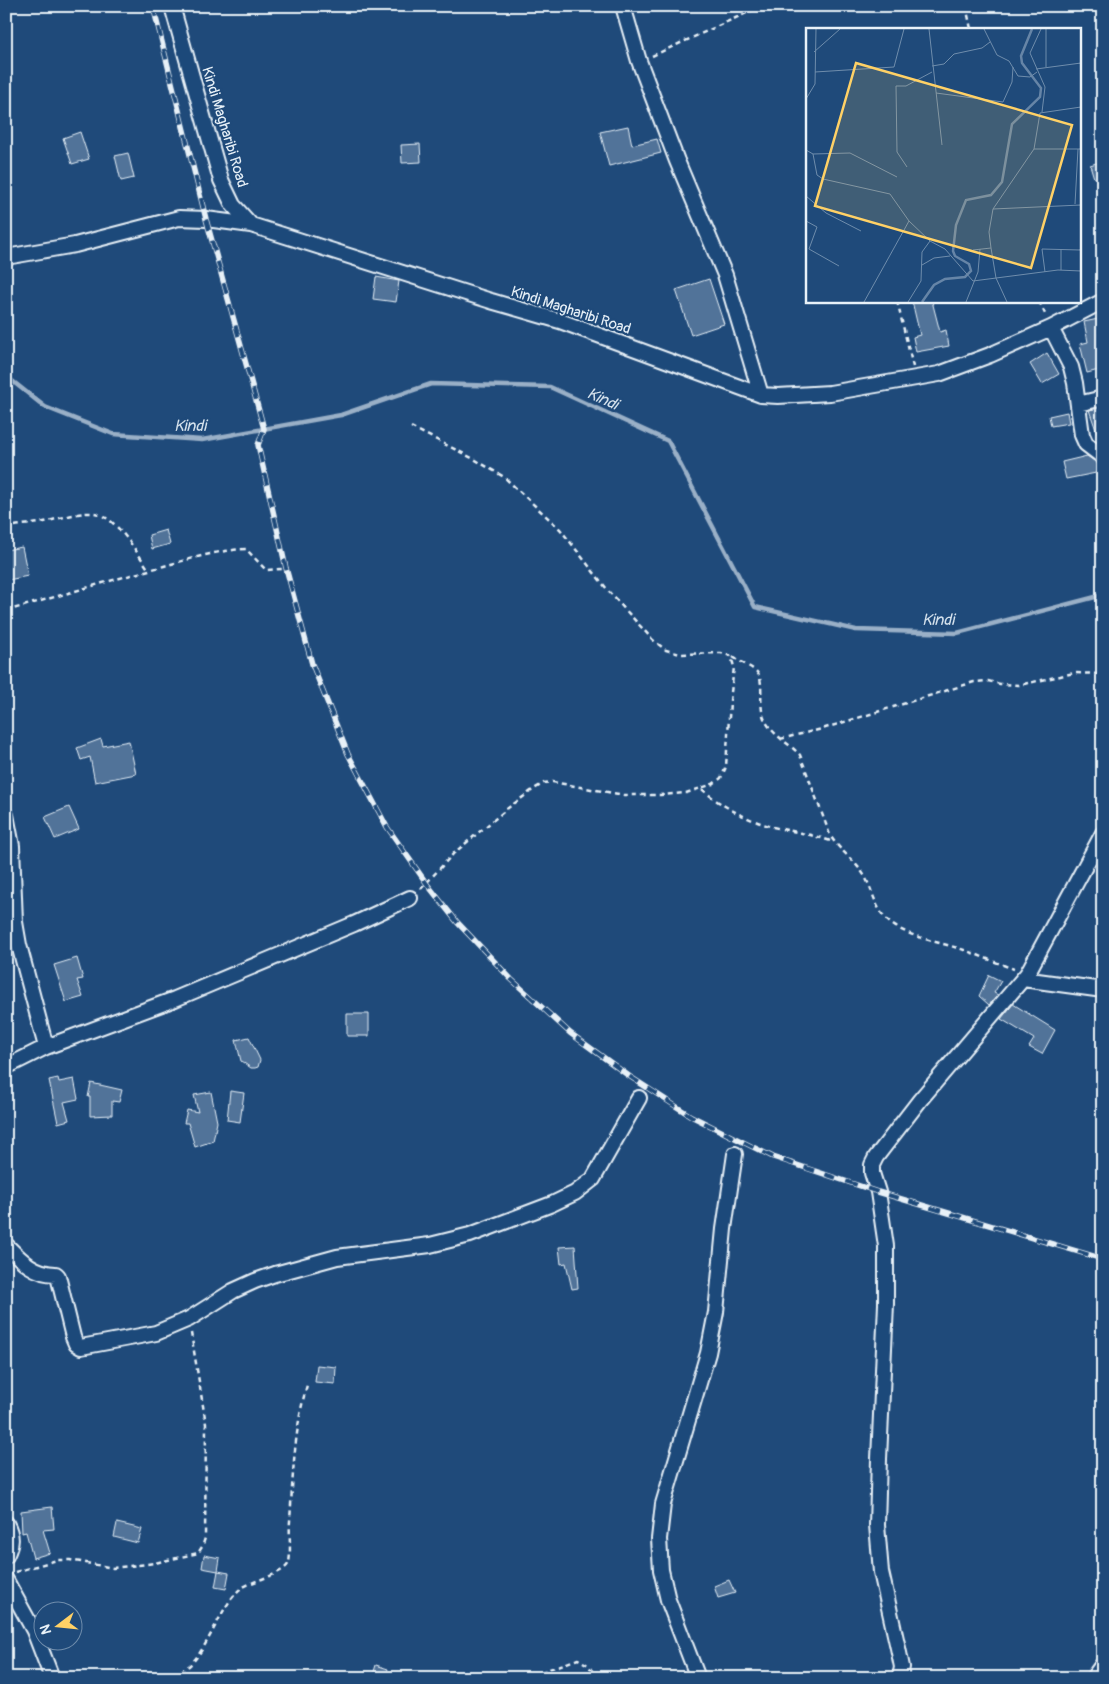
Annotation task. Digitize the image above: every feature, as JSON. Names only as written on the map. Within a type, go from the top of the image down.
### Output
[{"type":"street","name":"Kindi Magharibi Road","points":[[172,6],[222,180],[233,205],[251,225],[560,321],[761,395],[830,393],[939,374],[990,355],[1051,328],[1103,301]]},
{"type":"street","points":[[623,6],[639,61],[677,161],[725,275],[761,395]]},
{"type":"street","points":[[6,257],[75,245],[179,218],[206,219],[251,225]]},
{"type":"street","points":[[1051,328],[1071,367],[1082,436],[1086,444],[1103,457]]},
{"type":"street","points":[[1078,404],[1103,398]]},
{"type":"street","points":[[6,815],[12,846],[18,945],[46,1047]]},
{"type":"street","points":[[900,1678],[902,1667],[881,1572],[878,1526],[886,1304],[886,1246],[872,1165],[876,1157],[920,1100],[1025,977],[1103,833]]},
{"type":"street","points":[[6,1067],[46,1047],[175,999],[354,924],[410,898]]},
{"type":"street","points":[[1025,977],[1103,990]]},
{"type":"street","points":[[6,1245],[37,1271],[43,1274],[56,1274],[58,1276],[72,1337],[76,1344],[81,1347],[156,1333],[188,1319],[234,1291],[275,1274],[337,1257],[430,1245],[470,1235],[552,1204],[575,1193],[593,1179],[639,1098]]},
{"type":"street","points":[[698,1678],[668,1600],[661,1570],[659,1538],[662,1504],[708,1352],[716,1312],[724,1230],[735,1154]]},
{"type":"street","points":[[6,1523],[12,1541],[6,1556]]},
{"type":"street","points":[[11,1576],[52,1678]]},
{"type":"street","points":[[1093,1678],[1103,1664]]},
{"type":"path","points":[[639,61],[762,6]]},
{"type":"path","points":[[966,6],[971,28]]},
{"type":"path","points":[[897,302],[915,378]]},
{"type":"path","points":[[411,428],[474,459],[504,478],[560,528],[637,625],[666,650],[680,654],[721,653],[731,656],[756,671],[760,676],[762,714],[771,730],[779,739],[794,748],[804,762],[826,826],[834,843],[857,865],[866,877],[881,912],[887,920],[897,928],[1025,977]]},
{"type":"path","points":[[6,528],[83,514],[92,513],[99,515],[124,534],[149,570]]},
{"type":"path","points":[[6,611],[149,570],[205,556],[246,549],[266,570],[282,569]]},
{"type":"path","points":[[410,898],[427,884],[454,852],[508,808],[544,783],[553,782],[624,795],[660,795],[686,793],[702,789],[721,778],[726,766],[734,667],[731,656]]},
{"type":"path","points":[[779,739],[822,729],[974,682],[988,681],[1019,685],[1074,673],[1103,674]]},
{"type":"path","points":[[702,789],[714,799],[752,819],[771,826],[814,835],[834,843]]},
{"type":"path","points":[[11,1576],[57,1560],[70,1560],[113,1568],[155,1563],[198,1553],[205,1538],[206,1424],[188,1319]]},
{"type":"path","points":[[163,1678],[189,1666],[232,1598],[242,1587],[280,1572],[286,1568],[289,1562],[296,1431],[299,1412],[307,1385]]},
{"type":"path","points":[[524,1678],[578,1659],[588,1665],[597,1678]]},
{"type":"building","points":[[628,126],[632,145],[657,139],[661,153],[609,166],[600,132]]},
{"type":"building","points":[[80,132],[89,159],[72,164],[63,138]]},
{"type":"building","points":[[420,144],[421,162],[402,163],[401,145]]},
{"type":"building","points":[[128,153],[134,178],[121,181],[115,156]]},
{"type":"building","points":[[1103,161],[1103,175],[1094,178],[1090,165]]},
{"type":"building","points":[[376,277],[399,281],[396,302],[373,299]]},
{"type":"building","points":[[709,279],[724,324],[691,335],[676,290]]},
{"type":"building","points":[[912,302],[932,302],[940,332],[946,330],[949,346],[916,352],[913,337],[920,335]]},
{"type":"building","points":[[1103,318],[1103,333],[1099,334],[1103,350],[1103,369],[1087,373],[1080,344],[1088,342],[1084,322]]},
{"type":"building","points":[[1047,353],[1059,374],[1042,384],[1030,364]]},
{"type":"building","points":[[1103,407],[1103,444],[1101,444],[1089,410]]},
{"type":"building","points":[[1067,412],[1069,423],[1051,426],[1049,416]]},
{"type":"building","points":[[1087,456],[1099,464],[1101,472],[1066,479],[1062,462]]},
{"type":"building","points":[[166,530],[170,544],[152,549],[149,535]]},
{"type":"building","points":[[22,547],[28,576],[8,580],[6,550]]},
{"type":"building","points":[[101,739],[103,746],[129,741],[136,774],[95,782],[90,757],[81,760],[77,748]]},
{"type":"building","points":[[69,807],[79,829],[55,839],[45,817]]},
{"type":"building","points":[[77,958],[83,979],[77,980],[83,997],[66,1002],[54,965]]},
{"type":"building","points":[[989,975],[1001,981],[994,993],[998,995],[989,1005],[979,996]]},
{"type":"building","points":[[1013,1004],[1055,1030],[1042,1054],[1029,1047],[1034,1039],[1001,1019]]},
{"type":"building","points":[[347,1014],[369,1014],[369,1036],[347,1036]]},
{"type":"building","points":[[249,1037],[260,1060],[258,1067],[255,1068],[251,1068],[241,1061],[236,1040]]},
{"type":"building","points":[[58,1078],[59,1082],[74,1079],[78,1099],[64,1102],[69,1120],[58,1123],[49,1080]]},
{"type":"building","points":[[91,1083],[122,1090],[119,1102],[112,1101],[112,1115],[90,1116],[90,1097],[88,1097]]},
{"type":"building","points":[[230,1091],[244,1093],[240,1122],[227,1120]]},
{"type":"building","points":[[211,1092],[217,1122],[213,1141],[195,1147],[188,1123],[184,1123],[187,1110],[198,1112],[194,1095]]},
{"type":"building","points":[[575,1246],[578,1288],[572,1289],[566,1263],[561,1264],[559,1247]]},
{"type":"building","points":[[317,1365],[336,1367],[335,1384],[315,1382]]},
{"type":"building","points":[[52,1507],[54,1529],[43,1530],[50,1553],[33,1558],[26,1532],[22,1533],[21,1511]]},
{"type":"building","points":[[117,1523],[142,1529],[138,1543],[114,1537]]},
{"type":"building","points":[[204,1555],[220,1558],[218,1571],[202,1568]]},
{"type":"building","points":[[218,1571],[229,1573],[226,1589],[215,1587]]},
{"type":"building","points":[[729,1580],[735,1593],[718,1598],[714,1586]]},
{"type":"building","points":[[376,1665],[388,1669],[385,1678],[372,1678]]},
{"type":"waterway","name":"Kindi","points":[[6,376],[45,407],[113,434],[202,440],[341,415],[431,384],[550,387],[668,441],[755,607],[856,630],[957,633],[1103,595]]},
{"type":"railway","points":[[153,6],[206,219],[264,429],[258,445],[286,568],[312,664],[348,754],[387,827],[427,884],[457,922],[511,979],[570,1033],[629,1076],[691,1116],[773,1157],[878,1192],[1103,1259]]}]
